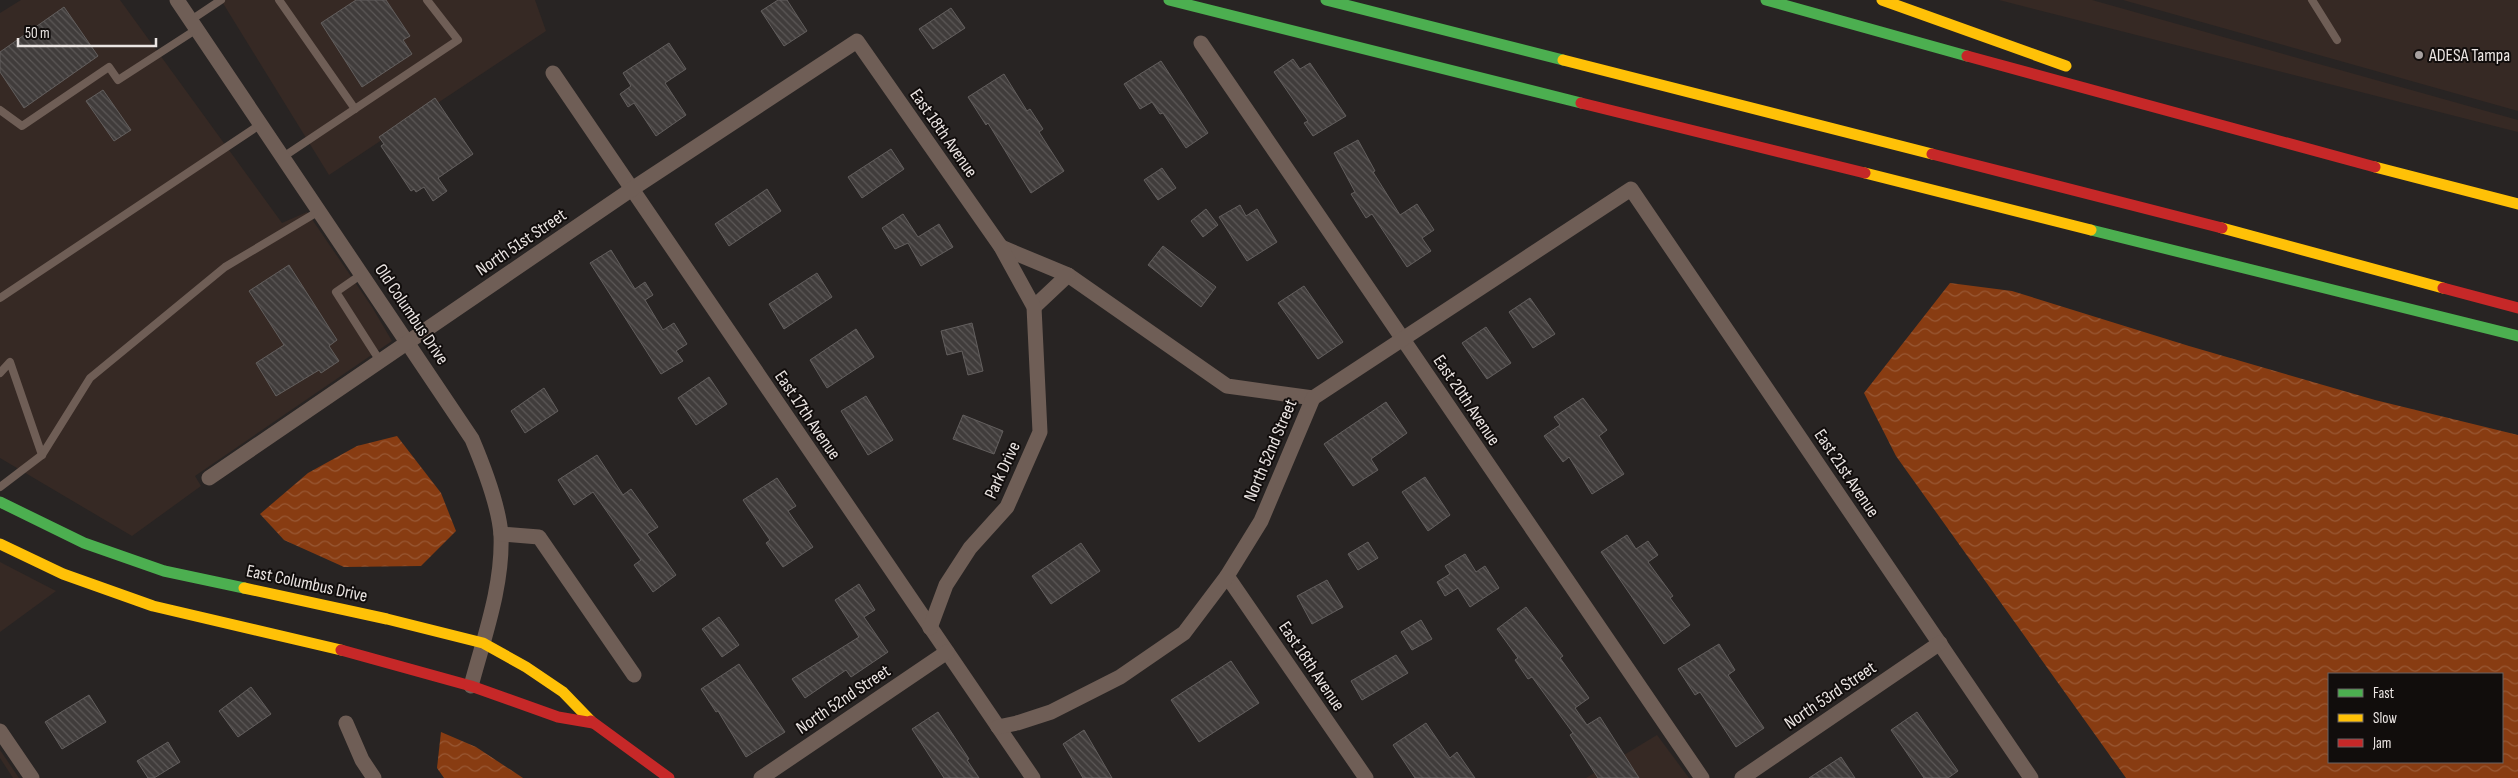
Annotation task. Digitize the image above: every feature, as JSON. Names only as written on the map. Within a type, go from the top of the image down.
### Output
[{"type":"main road","points":[[1169,0],[2518,336]]},
{"type":"main road","points":[[1326,0],[2197,222],[2518,308]]},
{"type":"main road","points":[[1766,0],[2260,136],[2518,204]]},
{"type":"main road","points":[[1882,0],[2073,69]]},
{"type":"main road","points":[[2110,82],[2260,136]]},
{"type":"main road","name":"East Columbus Drive","points":[[0,502],[84,543],[164,571],[387,619],[482,643],[526,667],[562,692],[593,723],[669,778]]},
{"type":"main road","name":"East Columbus Drive","points":[[0,544],[63,574],[153,606],[341,650],[472,686],[542,712],[593,723]]},
{"type":"street","name":"Old Columbus Drive","points":[[177,0],[472,439],[487,476],[501,534],[498,583],[472,686]]},
{"type":"street","name":"North 51st Street","points":[[209,478],[632,189],[857,41]]},
{"type":"street","name":"East 18th Avenue","points":[[857,41],[1001,247]]},
{"type":"street","name":"East 20th Avenue","points":[[1201,44],[1702,778]]},
{"type":"street","name":"East 17th Avenue","points":[[553,73],[1033,778]]},
{"type":"street","name":"North 52nd Street","points":[[998,727],[1051,712],[1120,677],[1184,633],[1227,576],[1261,521],[1313,398],[1631,188]]},
{"type":"street","name":"East 21st Avenue","points":[[1631,188],[2031,778]]},
{"type":"street","points":[[1001,247],[1068,275],[1227,386],[1313,398]]},
{"type":"street","name":"Park Drive","points":[[930,628],[946,585],[970,548],[1006,508],[1040,432],[1034,307],[1001,247]]},
{"type":"street","points":[[1034,307],[1068,275]]},
{"type":"street","points":[[501,534],[539,537],[634,675]]},
{"type":"street","name":"East 18th Avenue","points":[[1227,576],[1366,778]]},
{"type":"street","name":"North 53rd Street","points":[[1742,778],[1940,643]]},
{"type":"street","name":"North 52nd Street","points":[[761,778],[947,652]]},
{"type":"street","points":[[346,723],[362,760],[374,778]]},
{"type":"street","points":[[0,731],[32,778]]},
{"type":"lane","points":[[0,110],[22,126],[109,67],[118,80],[194,24],[221,0]]},
{"type":"lane","points":[[280,0],[355,109]]},
{"type":"lane","points":[[283,157],[458,40],[427,0]]},
{"type":"lane","points":[[2312,0],[2337,40]]},
{"type":"lane","points":[[0,298],[261,124]]},
{"type":"lane","points":[[0,487],[42,455],[90,378],[225,267],[320,211]]},
{"type":"lane","points":[[362,274],[336,292],[380,361]]},
{"type":"lane","points":[[0,374],[10,362],[42,455]]},
{"type":"shaded area","points":[[21,0],[120,0],[282,223],[307,212],[372,307],[392,341],[195,476],[201,486],[132,536],[0,458],[0,13]]},
{"type":"shaded area","points":[[221,0],[535,0],[546,31],[329,175]]},
{"type":"shaded area","points":[[1999,0],[2092,0],[2518,120],[2518,132]]},
{"type":"shaded area","name":"ADESA Tampa","points":[[2123,0],[2518,0],[2518,111]]},
{"type":"shaded area","points":[[0,562],[56,591],[0,632]]},
{"type":"shaded area","points":[[1657,735],[1689,778],[1586,778]]},
{"type":"shaded area","points":[[0,750],[19,778],[13,778],[0,758]]},
{"type":"water","points":[[1950,283],[2012,291],[2189,346],[2375,400],[2518,435],[2518,778],[2126,778],[1896,456],[1864,393]]},
{"type":"water","points":[[397,436],[441,493],[456,531],[421,566],[344,567],[284,540],[260,514],[308,473],[357,446]]},
{"type":"water","points":[[441,732],[476,747],[523,778],[444,778],[437,768]]},
{"type":"building","points":[[356,0],[386,0],[410,36],[403,40],[412,54],[362,87],[321,23]]},
{"type":"building","points":[[778,0],[787,0],[807,31],[784,46],[761,11]]},
{"type":"building","points":[[64,7],[98,56],[24,108],[0,72],[0,52]]},
{"type":"building","points":[[951,8],[965,28],[933,49],[919,29]]},
{"type":"building","points":[[669,43],[686,69],[665,83],[686,115],[656,136],[634,103],[628,107],[620,94],[631,86],[623,73]]},
{"type":"building","points":[[1293,59],[1300,69],[1310,63],[1346,116],[1313,136],[1304,123],[1308,121],[1274,72]]},
{"type":"building","points":[[1161,61],[1208,133],[1186,148],[1163,113],[1160,114],[1152,102],[1140,109],[1124,84]]},
{"type":"building","points":[[1004,74],[1027,111],[1030,109],[1043,129],[1039,132],[1064,171],[1031,193],[988,123],[986,125],[968,97]]},
{"type":"building","points":[[103,90],[131,130],[114,141],[86,101]]},
{"type":"building","points":[[435,98],[473,154],[438,178],[447,191],[433,201],[424,187],[416,192],[414,189],[411,191],[381,146],[384,144],[379,137]]},
{"type":"building","points":[[1358,140],[1375,171],[1373,172],[1400,215],[1417,204],[1434,230],[1422,238],[1431,251],[1407,267],[1372,214],[1366,218],[1351,194],[1355,192],[1334,153]]},
{"type":"building","points":[[891,149],[904,169],[862,198],[848,177]]},
{"type":"building","points":[[1162,168],[1176,188],[1158,200],[1144,180]]},
{"type":"building","points":[[767,189],[781,211],[729,246],[715,224]]},
{"type":"building","points":[[1240,205],[1246,216],[1257,209],[1277,242],[1247,261],[1219,217]]},
{"type":"building","points":[[1206,209],[1218,225],[1203,237],[1191,221]]},
{"type":"building","points":[[903,214],[918,237],[939,224],[953,247],[921,266],[908,243],[895,249],[882,228]]},
{"type":"building","points":[[1163,246],[1216,287],[1201,307],[1148,265]]},
{"type":"building","points":[[611,250],[635,289],[645,282],[653,295],[645,300],[663,330],[674,323],[687,344],[676,351],[683,361],[661,374],[590,263]]},
{"type":"building","points":[[289,265],[337,340],[329,346],[339,361],[321,373],[319,370],[276,396],[256,363],[284,345],[249,291]]},
{"type":"building","points":[[817,273],[832,297],[784,329],[769,304]]},
{"type":"building","points":[[1304,286],[1343,342],[1318,359],[1278,303]]},
{"type":"building","points":[[1530,298],[1555,334],[1533,348],[1509,312]]},
{"type":"building","points":[[972,323],[983,371],[968,375],[962,351],[947,355],[941,331]]},
{"type":"building","points":[[1486,327],[1511,363],[1487,379],[1462,343]]},
{"type":"building","points":[[856,329],[874,357],[827,388],[810,360]]},
{"type":"building","points":[[709,377],[727,404],[696,425],[678,398]]},
{"type":"building","points":[[544,388],[558,411],[525,433],[511,411]]},
{"type":"building","points":[[866,396],[893,440],[868,455],[841,411]]},
{"type":"building","points":[[1583,398],[1607,430],[1599,436],[1624,474],[1592,494],[1569,457],[1563,462],[1544,436],[1560,425],[1554,417]]},
{"type":"building","points":[[1386,402],[1407,433],[1371,459],[1378,470],[1353,486],[1324,444]]},
{"type":"building","points":[[963,415],[1003,431],[994,454],[953,439]]},
{"type":"building","points":[[597,455],[623,495],[631,489],[658,527],[647,534],[676,575],[653,592],[634,565],[641,560],[593,492],[574,505],[558,480]]},
{"type":"building","points":[[1425,477],[1450,515],[1428,531],[1402,492]]},
{"type":"building","points":[[777,478],[796,506],[788,511],[813,547],[783,567],[766,543],[770,540],[743,500]]},
{"type":"building","points":[[1627,535],[1636,549],[1648,541],[1658,555],[1648,562],[1673,596],[1670,598],[1690,625],[1664,644],[1601,552]]},
{"type":"building","points":[[1368,542],[1378,558],[1358,570],[1348,554]]},
{"type":"building","points":[[1081,543],[1100,571],[1051,604],[1032,576]]},
{"type":"building","points":[[1465,554],[1476,572],[1485,566],[1499,588],[1470,607],[1458,588],[1445,596],[1437,582],[1450,574],[1445,566]]},
{"type":"building","points":[[1327,580],[1343,607],[1312,624],[1297,596]]},
{"type":"building","points":[[859,584],[875,610],[864,617],[888,652],[851,677],[846,670],[805,698],[792,679],[859,637],[835,600]]},
{"type":"building","points":[[1526,607],[1563,656],[1560,658],[1589,698],[1575,708],[1587,725],[1600,717],[1639,778],[1598,778],[1570,735],[1573,733],[1532,677],[1528,679],[1515,660],[1518,658],[1497,629]]},
{"type":"building","points":[[719,617],[739,645],[722,657],[702,629]]},
{"type":"building","points":[[1421,620],[1432,639],[1412,650],[1401,632]]},
{"type":"building","points":[[1719,644],[1735,670],[1728,675],[1764,728],[1736,747],[1700,692],[1695,695],[1678,669]]},
{"type":"building","points":[[1396,655],[1408,673],[1362,700],[1351,681]]},
{"type":"building","points":[[1231,661],[1259,703],[1199,742],[1171,700]]},
{"type":"building","points":[[739,664],[785,732],[746,757],[718,711],[716,712],[701,689]]},
{"type":"building","points":[[251,687],[271,714],[238,737],[219,711]]},
{"type":"building","points":[[89,695],[106,722],[62,749],[45,722]]},
{"type":"building","points":[[938,712],[969,759],[967,760],[979,778],[944,778],[912,729]]},
{"type":"building","points":[[1917,712],[1958,771],[1948,778],[1924,778],[1891,730]]},
{"type":"building","points":[[1426,723],[1450,758],[1457,752],[1475,778],[1415,778],[1393,745]]},
{"type":"building","points":[[1084,730],[1112,778],[1083,778],[1063,744]]},
{"type":"building","points":[[168,742],[180,762],[154,778],[148,778],[137,761]]},
{"type":"building","points":[[1841,757],[1855,778],[1809,778]]},
{"type":"traffic: fast","points":[[1169,0],[1581,103]]},
{"type":"traffic: fast","points":[[1326,0],[1563,60]]},
{"type":"traffic: fast","points":[[1766,0],[1967,56]]},
{"type":"traffic: fast","points":[[2091,230],[2518,336]]},
{"type":"traffic: fast","points":[[0,502],[84,543],[164,571],[244,588]]},
{"type":"traffic: slow","points":[[1882,0],[2066,66]]},
{"type":"traffic: slow","points":[[1563,60],[1932,154]]},
{"type":"traffic: slow","points":[[2375,167],[2518,204]]},
{"type":"traffic: slow","points":[[1865,173],[2091,230]]},
{"type":"traffic: slow","points":[[2222,228],[2443,288]]},
{"type":"traffic: slow","points":[[0,544],[63,574],[153,606],[341,650]]},
{"type":"traffic: slow","points":[[244,588],[387,619],[483,643],[526,667],[563,692],[591,721]]},
{"type":"traffic: jam","points":[[1967,56],[2375,167]]},
{"type":"traffic: jam","points":[[1581,103],[1865,173]]},
{"type":"traffic: jam","points":[[1932,154],[2222,228]]},
{"type":"traffic: jam","points":[[2443,288],[2518,308]]},
{"type":"traffic: jam","points":[[341,650],[471,686],[558,717],[593,723]]},
{"type":"traffic: jam","points":[[591,721],[669,778]]},
{"type":"place","name":"ADESA Tampa","points":[[2419,55]]}]
